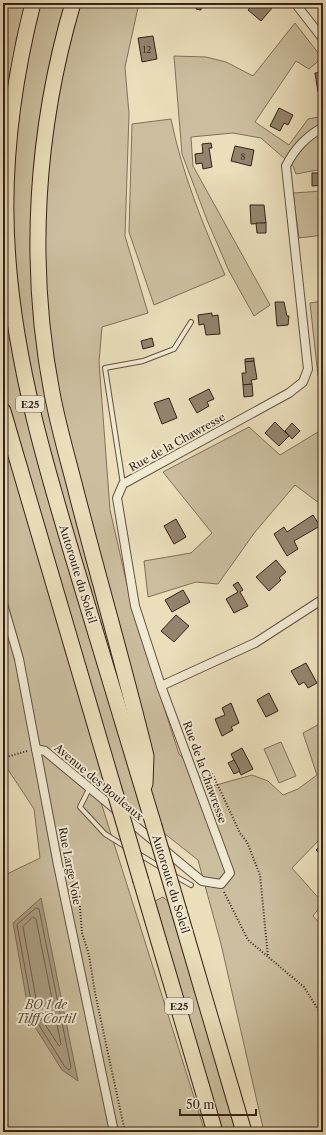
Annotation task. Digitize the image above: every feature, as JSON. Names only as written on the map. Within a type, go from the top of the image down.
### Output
[{"type":"highway","name":"Autoroute du Soleil","points":[[33,3],[23,42],[8,152],[7,258],[13,319],[23,376],[39,438],[244,1132]]},
{"type":"highway","points":[[73,3],[52,82],[43,138],[38,204],[40,300],[52,394],[99,581],[146,756],[144,793]]},
{"type":"highway","name":"E25","points":[[3,411],[6,430],[142,881],[215,1132]]},
{"type":"street","points":[[295,3],[323,39]]},
{"type":"street","name":"Rue de la Chawresse","points":[[221,884],[230,874],[161,686],[135,606],[117,498],[123,484],[289,393],[303,382],[308,369],[286,166],[303,140],[323,127]]},
{"type":"street","points":[[161,686],[255,643],[323,599]]},
{"type":"street","name":"Rue Large Voie","points":[[3,604],[18,658],[58,865],[114,1132]]},
{"type":"street","name":"Avenue des Bouleaux","points":[[36,749],[45,751],[89,789],[202,881],[221,884]]},
{"type":"lane","points":[[123,484],[105,368],[143,360],[174,349],[191,322]]},
{"type":"lane","points":[[89,789],[80,807],[105,834],[191,885]]},
{"type":"path","points":[[3,758],[36,749]]},
{"type":"path","points":[[194,774],[209,770],[214,775],[240,833],[247,842],[260,875],[268,957]]},
{"type":"path","points":[[58,865],[72,877],[79,895],[82,933],[89,955],[95,993],[126,1132]]},
{"type":"path","points":[[221,884],[248,940],[304,987],[323,1017]]},
{"type":"shaded area","points":[[3,3],[139,3],[125,67],[129,114],[125,236],[148,313],[102,327],[99,362],[110,510],[133,611],[179,754],[209,787],[252,775],[268,781],[283,795],[298,789],[317,775],[303,733],[323,722],[323,836],[292,868],[323,903],[313,916],[323,927],[323,1132],[264,1132],[221,944],[198,860],[93,777],[205,1132],[3,1132],[3,876],[40,858],[34,809],[3,762]]},
{"type":"shaded area","points":[[295,23],[322,58],[309,69],[296,61],[255,122],[289,145],[308,119],[323,116],[323,169],[296,174],[293,166],[261,138],[233,133],[191,137],[193,166],[270,305],[254,316],[229,271],[207,220],[182,154],[174,56],[206,57],[226,62],[253,76]]},
{"type":"shaded area","points":[[171,119],[187,179],[225,275],[154,305],[129,232],[132,124]]},
{"type":"shaded area","points":[[323,191],[323,235],[299,238],[293,193]]},
{"type":"shaded area","points":[[323,301],[323,383],[318,376],[310,303]]},
{"type":"shaded area","points":[[249,427],[280,455],[323,429],[323,506],[295,485],[255,532],[218,584],[196,582],[148,597],[144,561],[191,553],[212,533],[163,472]]},
{"type":"shaded area","points":[[281,742],[296,776],[279,783],[264,749]]},
{"type":"shaded area","points":[[163,897],[170,903],[237,1132],[222,1132],[155,901]]},
{"type":"water","name":"BO 1 de Tilff Cortil","points":[[41,898],[78,1081],[62,1070],[30,1019],[13,923]]},
{"type":"building","points":[[197,3],[201,3],[201,10],[196,9]]},
{"type":"building","points":[[254,3],[267,3],[272,8],[261,21],[248,10]]},
{"type":"building","points":[[153,36],[157,59],[142,62],[138,38]]},
{"type":"building","points":[[323,72],[323,92],[318,92],[315,73]]},
{"type":"building","points":[[279,108],[293,115],[288,125],[284,123],[280,131],[270,126]]},
{"type":"building","points":[[211,143],[212,148],[209,148],[212,167],[203,169],[202,163],[196,164],[195,154],[203,153],[202,144]]},
{"type":"building","points":[[235,146],[254,150],[251,166],[231,161]]},
{"type":"building","points":[[312,173],[323,173],[323,185],[312,186]]},
{"type":"building","points":[[250,205],[264,205],[266,223],[251,224]]},
{"type":"building","points":[[256,223],[266,223],[266,233],[257,233]]},
{"type":"building","points":[[275,302],[284,302],[287,316],[289,316],[288,325],[277,326]]},
{"type":"building","points":[[212,313],[212,316],[218,315],[220,334],[206,335],[204,324],[199,325],[198,315]]},
{"type":"building","points":[[152,338],[154,346],[143,349],[141,341]]},
{"type":"building","points":[[254,358],[254,361],[245,362],[245,359]]},
{"type":"building","points":[[254,361],[257,379],[251,380],[252,384],[243,385],[242,373],[246,373],[245,362]]},
{"type":"building","points":[[252,384],[253,396],[244,397],[243,385]]},
{"type":"building","points":[[209,389],[214,399],[207,402],[209,406],[197,413],[189,399]]},
{"type":"building","points":[[169,398],[177,418],[162,424],[154,403]]},
{"type":"building","points":[[323,409],[323,419],[318,414]]},
{"type":"building","points":[[275,422],[289,436],[279,446],[265,433]]},
{"type":"building","points":[[292,423],[300,431],[292,439],[285,431]]},
{"type":"building","points":[[313,515],[320,526],[294,541],[298,549],[287,556],[274,534],[284,527],[287,532]]},
{"type":"building","points":[[176,519],[186,537],[174,544],[164,526]]},
{"type":"building","points":[[276,560],[286,572],[279,578],[281,580],[269,591],[256,577]]},
{"type":"building","points":[[238,582],[243,590],[240,592],[248,606],[234,613],[226,599],[238,592],[233,585]]},
{"type":"building","points":[[183,590],[190,602],[172,612],[165,600]]},
{"type":"building","points":[[176,615],[189,626],[174,642],[161,631]]},
{"type":"building","points":[[306,663],[317,683],[308,688],[304,682],[299,685],[291,671]]},
{"type":"building","points":[[269,693],[278,711],[266,717],[257,700]]},
{"type":"building","points":[[231,703],[239,723],[231,727],[233,730],[222,736],[215,719],[225,715],[222,708]]},
{"type":"building","points":[[242,748],[253,769],[241,775],[231,754]]},
{"type":"building","points":[[234,760],[240,771],[234,774],[228,763]]},
{"type":"building","points":[[323,843],[323,857],[316,850]]},
{"type":"waterway","points":[[3,993],[7,1001]]}]
